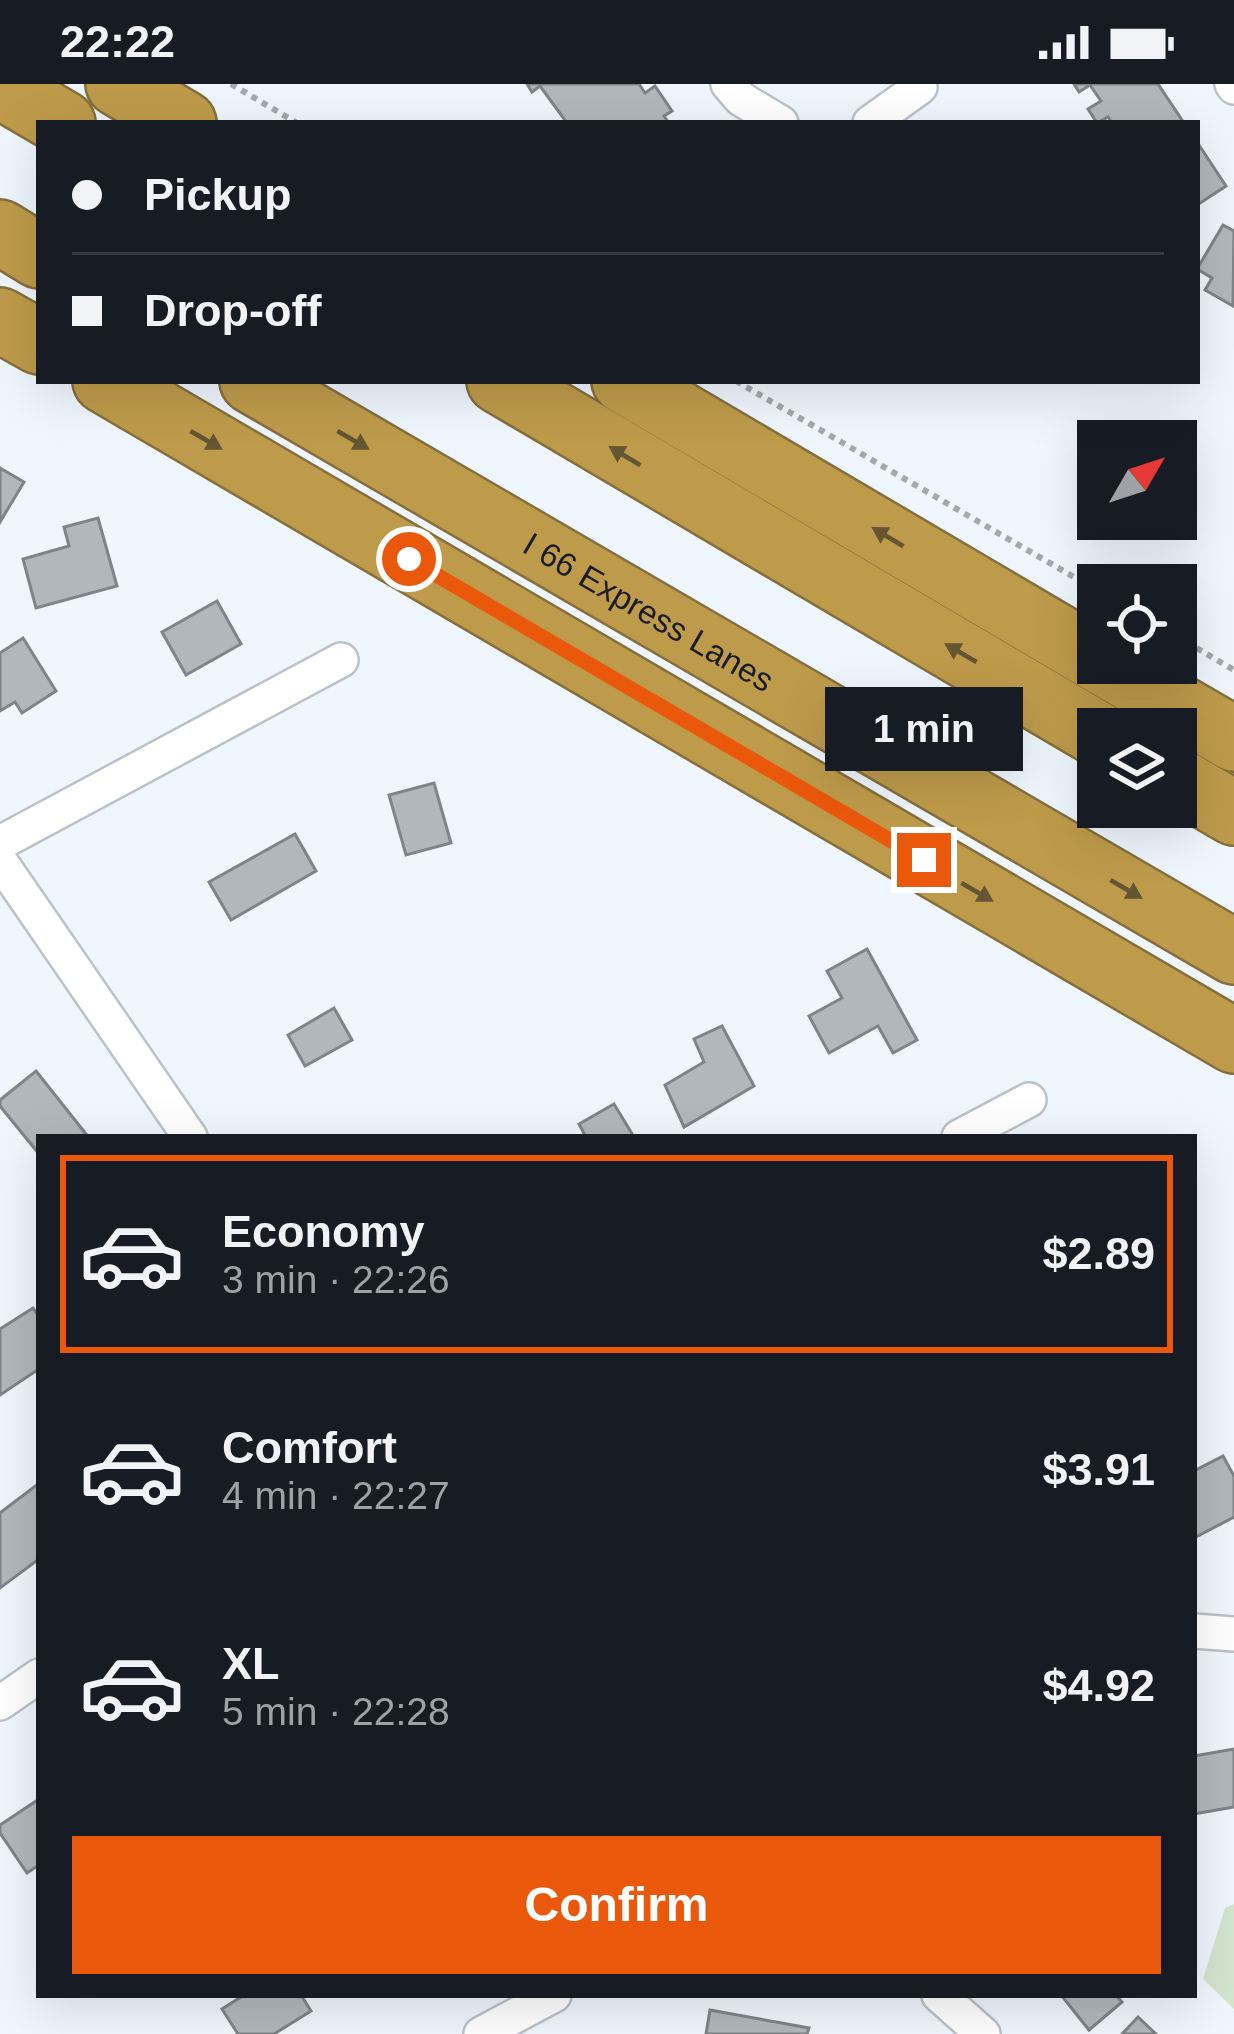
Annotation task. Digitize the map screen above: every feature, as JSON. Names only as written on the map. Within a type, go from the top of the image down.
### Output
[{"type":"highway","points":[[118,84],[179,120]]},
{"type":"highway","points":[[0,86],[58,120]]},
{"type":"highway","points":[[0,232],[36,254]]},
{"type":"highway","points":[[0,320],[36,340]]},
{"type":"highway","points":[[110,384],[1234,1041]]},
{"type":"highway","name":"I 66 Express Lanes","points":[[257,384],[1234,952]]},
{"type":"highway","points":[[504,384],[1077,722]]},
{"type":"highway","points":[[629,384],[1077,648]]},
{"type":"highway","points":[[1139,684],[1234,739]]},
{"type":"highway","points":[[1197,791],[1234,813]]},
{"type":"street","points":[[728,84],[741,99],[777,120]]},
{"type":"street","points":[[874,120],[920,87]]},
{"type":"street","points":[[0,843],[340,660]]},
{"type":"street","points":[[0,861],[188,1134]]},
{"type":"street","points":[[965,1134],[1030,1100]]},
{"type":"street","points":[[1197,1631],[1234,1634]]},
{"type":"street","points":[[0,1703],[36,1678]]},
{"type":"street","points":[[481,2034],[548,1998]]},
{"type":"street","points":[[942,1998],[983,2034]]},
{"type":"path","points":[[231,84],[292,120]]},
{"type":"path","points":[[741,384],[1077,579]]},
{"type":"path","points":[[1197,648],[1234,670]]},
{"type":"green space","points":[[1234,1904],[1234,2009],[1203,1979],[1225,1908]]},
{"type":"building","points":[[527,84],[639,84],[645,93],[655,86],[672,111],[664,116],[667,120],[565,120],[540,86],[532,92]]},
{"type":"building","points":[[1074,84],[1158,84],[1182,120],[1095,120],[1088,109],[1101,101],[1090,85],[1079,92]]},
{"type":"building","points":[[1200,147],[1226,186],[1200,203]]},
{"type":"building","points":[[1223,225],[1234,231],[1233,306],[1205,290],[1212,278],[1200,271]]},
{"type":"building","points":[[0,468],[24,482],[0,522]]},
{"type":"building","points":[[98,518],[117,586],[36,608],[23,559],[69,546],[64,527]]},
{"type":"building","points":[[217,601],[241,644],[186,675],[162,632]]},
{"type":"building","points":[[23,638],[56,691],[22,713],[15,702],[0,711],[0,653]]},
{"type":"building","points":[[434,783],[451,843],[406,855],[389,795]]},
{"type":"building","points":[[295,834],[316,871],[231,920],[209,882]]},
{"type":"building","points":[[867,949],[917,1040],[893,1053],[878,1026],[829,1053],[809,1016],[842,998],[827,971]]},
{"type":"building","points":[[334,1008],[352,1040],[305,1066],[288,1035]]},
{"type":"building","points":[[722,1026],[754,1086],[684,1127],[665,1085],[704,1062],[694,1039]]},
{"type":"building","points":[[36,1071],[86,1134],[36,1134],[36,1150],[0,1100]]},
{"type":"building","points":[[614,1104],[632,1134],[584,1134],[579,1124]]},
{"type":"building","points":[[33,1308],[36,1312],[36,1371],[0,1395],[0,1329]]},
{"type":"building","points":[[1223,1456],[1234,1476],[1234,1517],[1197,1536],[1197,1469]]},
{"type":"building","points":[[36,1486],[36,1561],[0,1588],[0,1513]]},
{"type":"building","points":[[1234,1749],[1234,1807],[1197,1813],[1197,1755]]},
{"type":"building","points":[[36,1801],[36,1867],[27,1873],[0,1833],[0,1825]]},
{"type":"building","points":[[239,1998],[303,1998],[311,2011],[274,2034],[238,2034],[222,2009]]},
{"type":"building","points":[[1063,1998],[1119,1998],[1122,2002],[1089,2030]]},
{"type":"building","points":[[710,2010],[809,2028],[807,2034],[706,2034]]},
{"type":"building","points":[[1138,2017],[1156,2034],[1122,2034]]},
{"type":"route","points":[[409,559],[924,860]]}]
